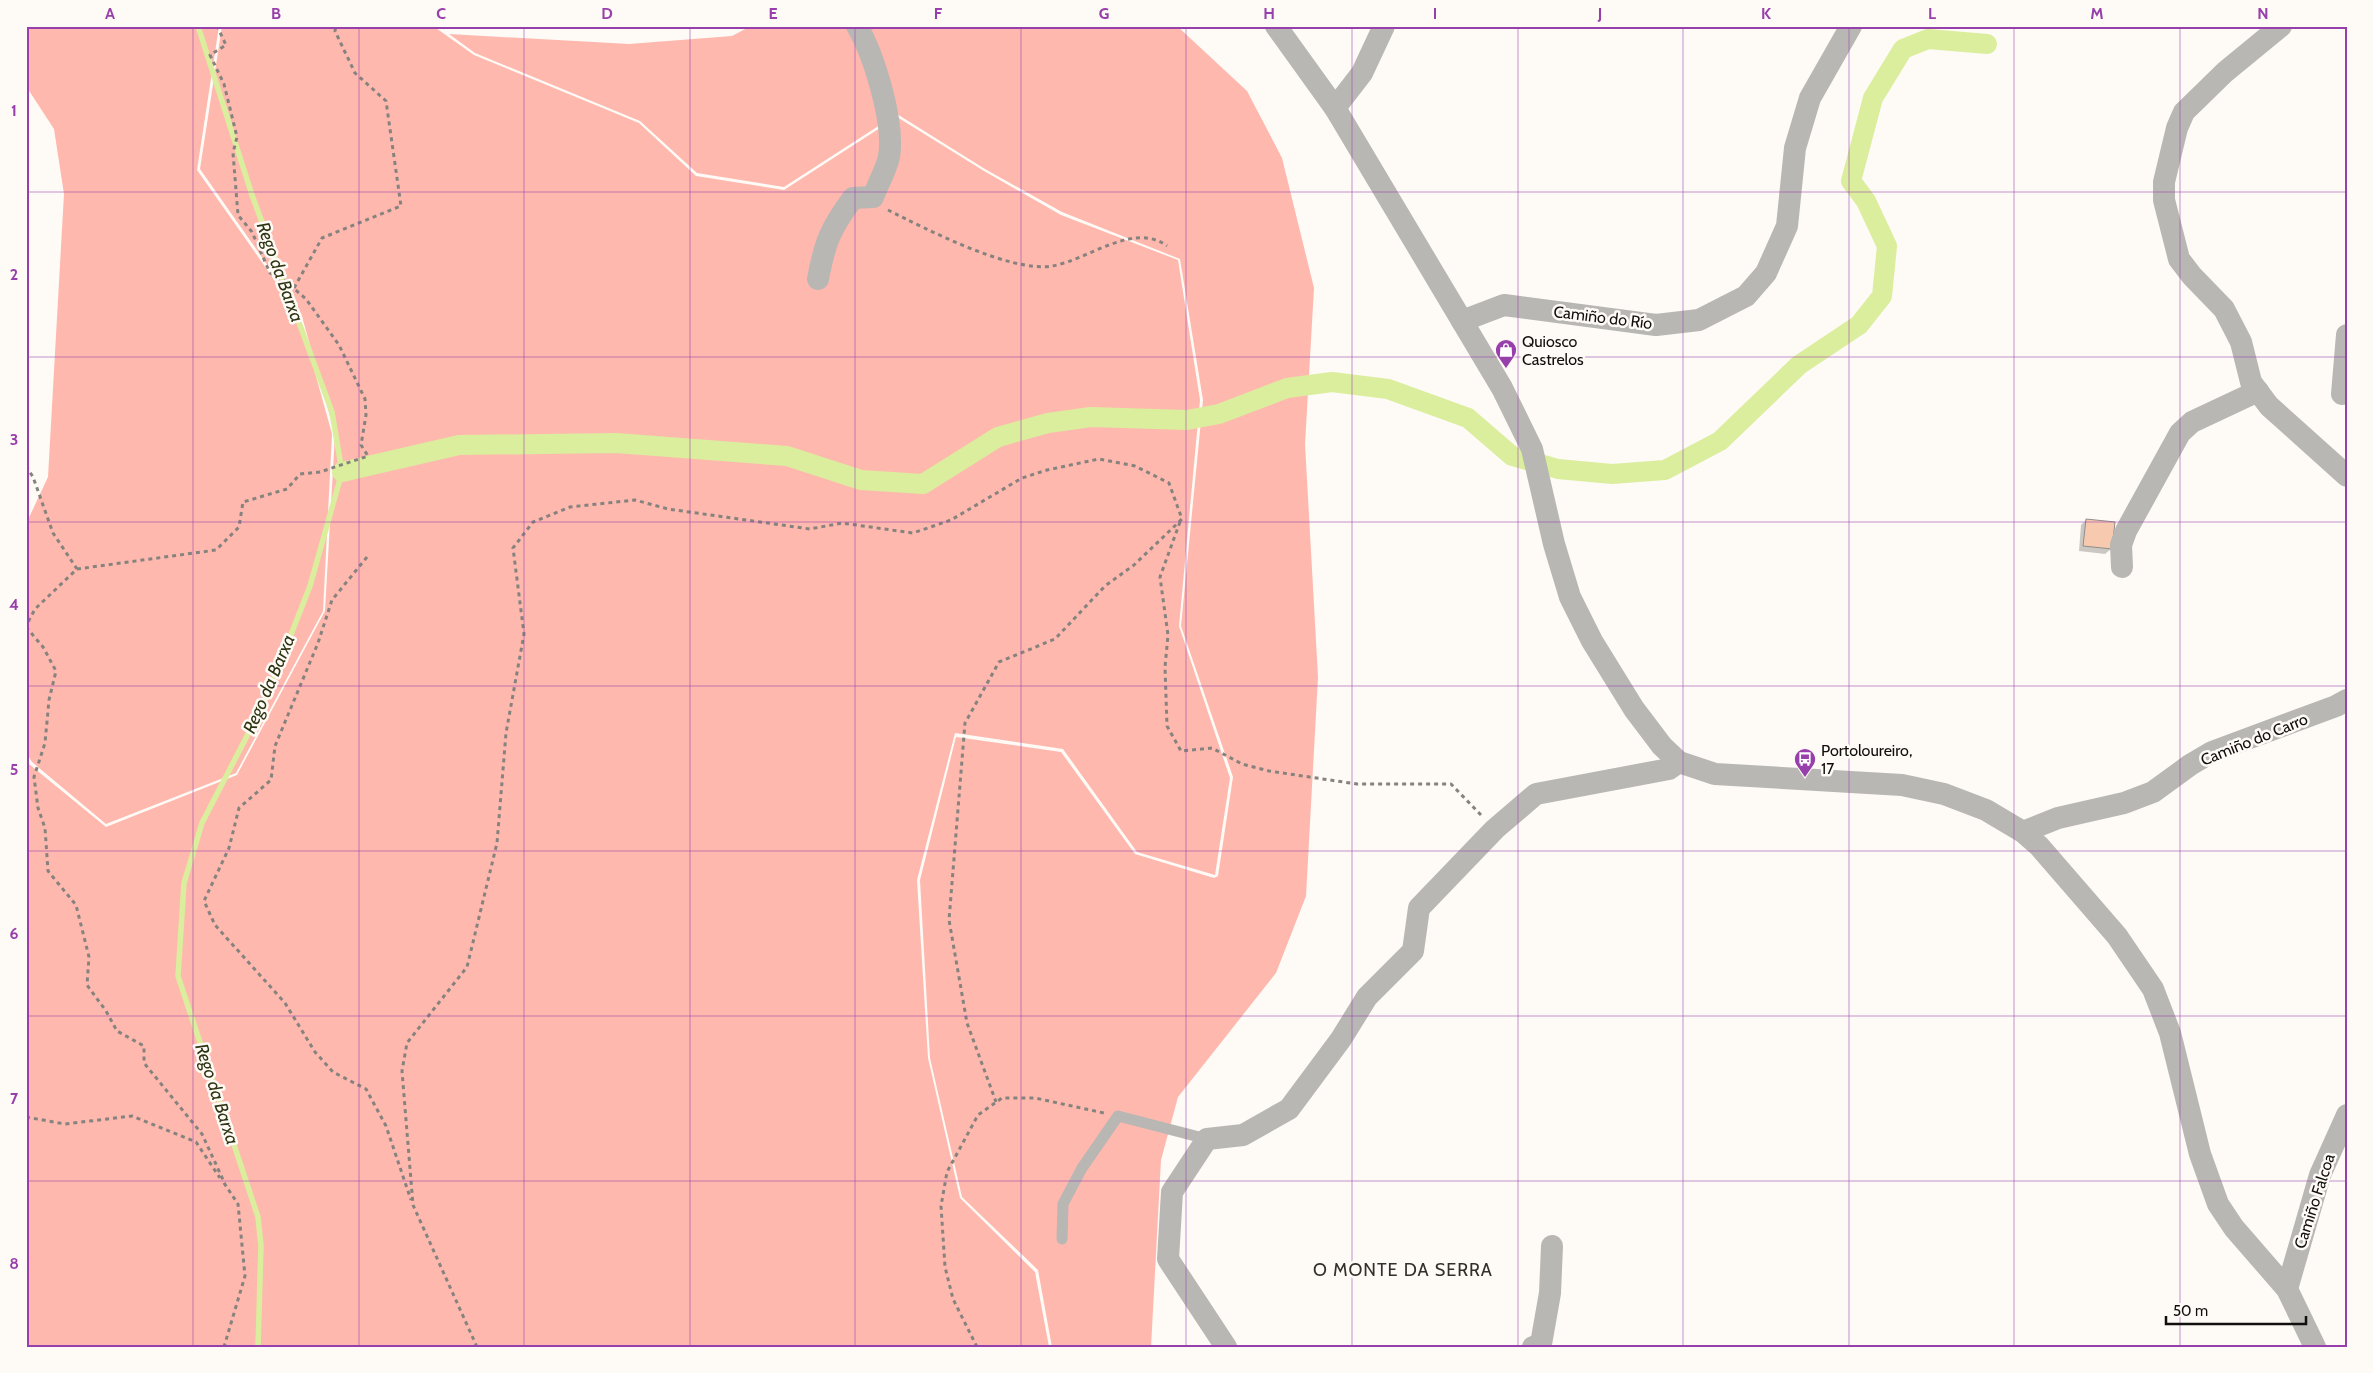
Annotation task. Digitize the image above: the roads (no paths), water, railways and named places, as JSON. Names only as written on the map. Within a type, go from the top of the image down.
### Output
[{"type":"street","points":[[818,279],[824,250],[834,224],[853,198],[873,197],[889,157],[889,132],[885,103],[870,51],[857,26]]},
{"type":"street","points":[[1276,26],[1335,108],[1502,388],[1532,449],[1554,544],[1570,597],[1592,641],[1634,709],[1662,746],[1679,762],[1715,774],[1894,785],[1944,794],[1986,810],[2023,832],[2039,846],[2117,936],[2153,989],[2170,1033],[2200,1154],[2218,1204],[2234,1228],[2287,1290],[2315,1347]]},
{"type":"street","points":[[1335,108],[1362,74],[1384,26]]},
{"type":"street","name":"Camiño do Río","points":[[1462,320],[1504,305],[1656,325],[1699,320],[1746,296],[1766,273],[1787,226],[1795,148],[1810,98],[1851,26]]},
{"type":"street","points":[[2281,26],[2225,72],[2184,112],[2177,128],[2164,182],[2164,200],[2179,259],[2192,276],[2224,309],[2241,342],[2251,382],[2269,406],[2347,476]]},
{"type":"street","points":[[2342,394],[2347,335]]},
{"type":"street","points":[[2122,567],[2121,545],[2126,531],[2180,433],[2192,422],[2258,391]]},
{"type":"street","name":"Camiño do Carro","points":[[2023,832],[2058,818],[2124,803],[2153,792],[2190,765],[2212,752],[2336,706],[2347,700]]},
{"type":"street","points":[[1226,1347],[1168,1259],[1172,1192],[1206,1139],[1243,1134],[1290,1109],[1341,1039],[1367,997],[1413,952],[1419,908],[1495,829],[1536,794],[1669,769],[1679,762]]},
{"type":"street","name":"Camiño Falcoa","points":[[2287,1290],[2320,1175],[2347,1115]]},
{"type":"street","points":[[1533,1347],[1541,1344],[1550,1293],[1552,1246]]},
{"type":"lane","points":[[1062,1239],[1063,1204],[1082,1168],[1118,1116],[1206,1139]]},
{"type":"waterway","name":"Rego da Barxa","points":[[198,26],[252,195],[332,412],[342,472],[310,586],[265,701],[202,823],[184,883],[178,976],[258,1217],[261,1246],[258,1347]]},
{"type":"waterway","points":[[342,472],[459,445],[616,443],[787,456],[861,480],[923,484],[998,437],[1048,423],[1091,417],[1187,420],[1219,414],[1287,388],[1332,382],[1388,389],[1468,418],[1512,456],[1558,469],[1612,474],[1665,470],[1720,441],[1799,365],[1859,325],[1882,296],[1887,246],[1866,201],[1851,181],[1873,98],[1903,49],[1928,39],[1987,44]]},
{"type":"place","name":"Quiosco Castrelos","points":[[1506,369]]},
{"type":"place","name":"Portoloureiro, 17","points":[[1805,778]]},
{"type":"district","name":"O MONTE DA SERRA","points":[[1403,1270]]}]
